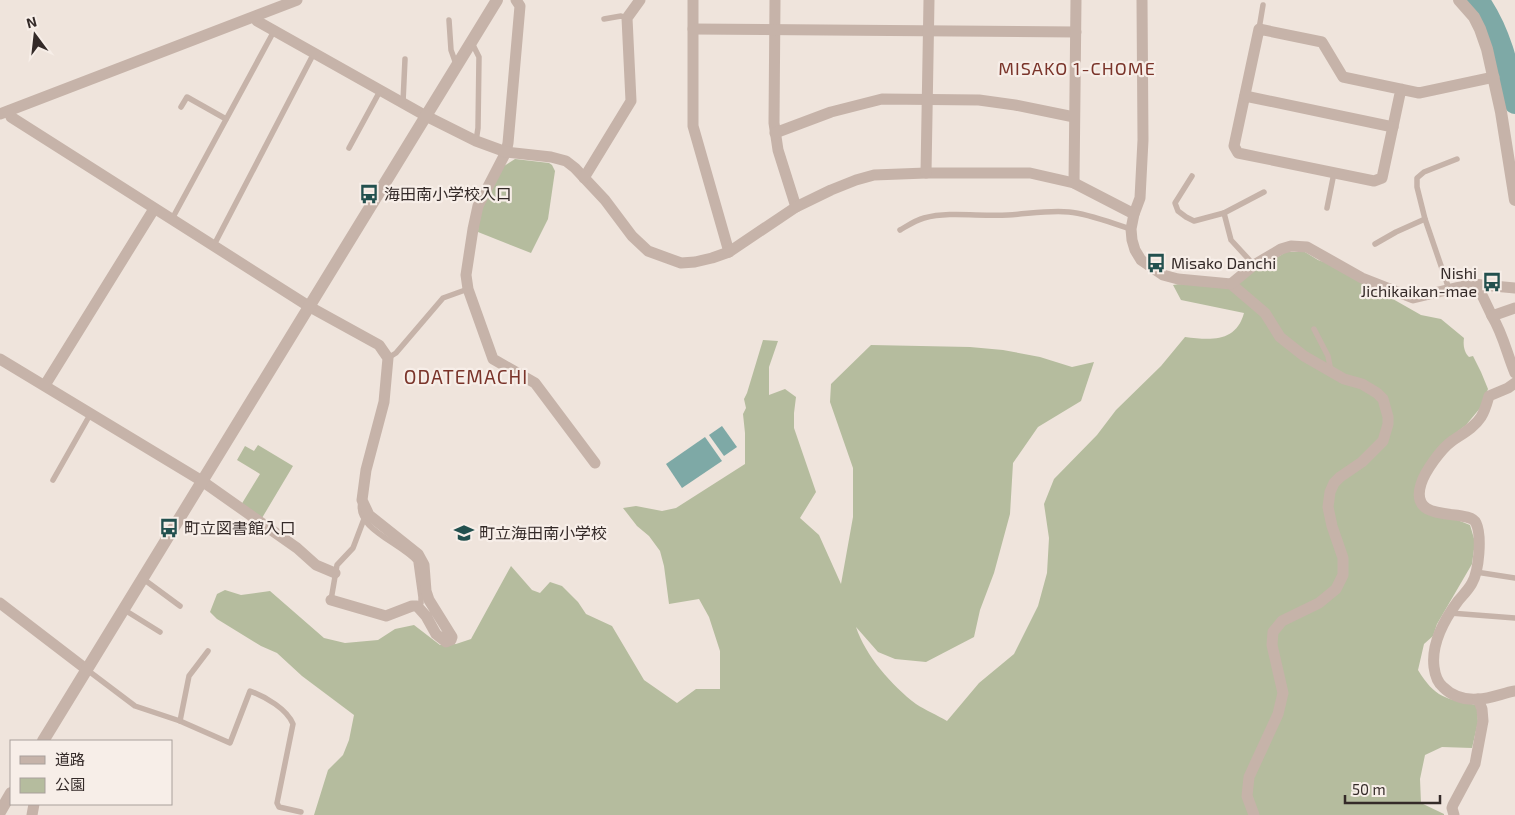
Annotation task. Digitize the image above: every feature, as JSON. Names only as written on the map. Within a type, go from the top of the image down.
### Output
[{"type":"street","points":[[4,113],[297,0]]},
{"type":"street","points":[[43,740],[497,0]]},
{"type":"street","points":[[516,0],[520,6],[508,143],[506,152],[478,206],[472,229],[466,275],[468,289],[493,359],[535,384],[595,463]]},
{"type":"street","points":[[584,178],[632,101],[627,18],[640,0]]},
{"type":"street","points":[[693,0],[693,126],[729,252]]},
{"type":"street","points":[[775,0],[775,133],[778,150],[796,208]]},
{"type":"street","points":[[926,173],[928,0]]},
{"type":"street","points":[[1074,183],[1076,0]]},
{"type":"street","points":[[1142,0],[1142,180],[1140,198],[1131,229],[1135,250],[1141,260],[1163,275],[1178,279],[1232,284],[1264,312],[1280,337],[1304,356],[1344,379],[1371,388],[1383,399],[1387,407],[1388,424],[1383,441],[1362,462],[1340,477],[1334,483],[1330,492],[1328,507],[1332,526],[1343,558],[1343,575],[1336,589],[1319,603],[1282,621],[1273,632],[1272,645],[1283,693],[1278,714],[1249,777],[1247,796],[1254,815]]},
{"type":"street","points":[[1459,0],[1474,17],[1480,29],[1494,77],[1515,200]]},
{"type":"street","points":[[255,17],[257,21],[274,31],[426,116],[476,141],[506,152],[561,159],[575,168],[605,200],[632,236],[648,251],[680,263],[695,262],[729,252],[796,208],[831,190],[874,175],[926,173],[1030,174],[1074,183],[1134,214]]},
{"type":"street","points":[[693,29],[1076,32]]},
{"type":"street","points":[[1401,89],[1382,178],[1374,181],[1238,153],[1234,146],[1260,29],[1322,42],[1343,77],[1401,89],[1419,93],[1494,77]]},
{"type":"street","points":[[1245,96],[1393,127]]},
{"type":"street","points":[[775,133],[831,112],[882,99],[979,100],[1074,117]]},
{"type":"street","points":[[4,113],[310,307],[379,345],[388,358],[384,402],[366,470],[362,500],[369,516],[422,559],[429,600],[452,637],[451,640],[446,642],[436,634],[426,616],[417,606],[412,606],[386,616],[331,600]]},
{"type":"street","points":[[45,385],[154,209]]},
{"type":"street","points":[[1232,284],[1254,265],[1281,249],[1298,246],[1307,248],[1362,278],[1413,298],[1472,284],[1515,288]]},
{"type":"street","points":[[1480,284],[1481,293],[1500,330],[1515,373]]},
{"type":"street","points":[[1492,316],[1515,308]]},
{"type":"street","points":[[0,359],[202,481],[297,548],[316,566],[335,573]]},
{"type":"street","points":[[1515,382],[1508,388],[1489,396],[1481,418],[1445,447],[1428,469],[1420,490],[1423,504],[1432,512],[1471,517],[1476,523],[1479,550],[1476,572],[1472,583],[1450,613],[1435,645],[1433,662],[1440,685],[1452,695],[1478,699],[1515,691]]},
{"type":"street","points":[[0,603],[86,669]]},
{"type":"street","points":[[1454,815],[1453,804],[1475,764],[1482,721],[1482,709],[1478,699]]},
{"type":"street","points":[[0,812],[10,795]]},
{"type":"lane","points":[[1260,29],[1263,5]]},
{"type":"lane","points":[[604,19],[621,16],[627,18]]},
{"type":"lane","points":[[449,20],[450,50],[457,65]]},
{"type":"lane","points":[[172,219],[274,31]]},
{"type":"lane","points":[[471,42],[480,56],[476,141]]},
{"type":"lane","points":[[214,245],[314,53]]},
{"type":"lane","points":[[403,103],[405,59]]},
{"type":"lane","points":[[349,148],[380,90]]},
{"type":"lane","points":[[181,107],[186,97],[226,119]]},
{"type":"lane","points":[[1449,289],[1425,219],[1417,187],[1417,178],[1424,172],[1457,159]]},
{"type":"lane","points":[[1327,208],[1334,173]]},
{"type":"lane","points":[[1192,176],[1175,203],[1178,211],[1194,221],[1224,213],[1264,192]]},
{"type":"lane","points":[[900,230],[922,218],[938,216],[958,214],[1006,215],[1045,212],[1069,212],[1101,219],[1131,229]]},
{"type":"lane","points":[[1224,213],[1231,240],[1254,265]]},
{"type":"lane","points":[[1375,244],[1425,219]]},
{"type":"lane","points":[[388,358],[396,353],[443,298],[468,289]]},
{"type":"lane","points":[[1314,329],[1328,356],[1330,371]]},
{"type":"lane","points":[[53,480],[91,413]]},
{"type":"lane","points":[[362,500],[359,508],[364,519],[416,561],[421,597],[421,603],[417,606]]},
{"type":"lane","points":[[331,600],[337,565],[353,548],[364,519]]},
{"type":"lane","points":[[1476,572],[1515,578]]},
{"type":"lane","points":[[142,578],[180,606]]},
{"type":"lane","points":[[123,609],[160,632]]},
{"type":"lane","points":[[1450,613],[1515,618]]},
{"type":"lane","points":[[180,721],[189,676],[208,651]]},
{"type":"lane","points":[[86,669],[136,706],[180,721],[230,743],[250,691],[262,696],[290,716],[293,724],[277,803],[279,807],[301,812]]},
{"type":"green space","points":[[515,159],[549,163],[555,171],[548,219],[531,253],[478,232],[479,210],[501,168]]},
{"type":"green space","points":[[1286,252],[1305,252],[1318,260],[1333,265],[1421,315],[1441,319],[1464,338],[1466,353],[1469,357],[1473,356],[1488,389],[1481,407],[1466,425],[1444,442],[1417,504],[1470,525],[1475,542],[1472,564],[1437,624],[1433,636],[1424,644],[1418,670],[1430,686],[1442,696],[1477,705],[1478,722],[1472,748],[1442,747],[1425,755],[1420,779],[1421,803],[1444,815],[314,815],[328,770],[343,755],[349,740],[354,715],[302,676],[277,653],[261,646],[217,619],[210,612],[217,594],[225,590],[241,595],[270,591],[324,638],[345,643],[378,640],[395,629],[414,625],[440,645],[456,644],[471,639],[511,566],[532,590],[540,593],[550,582],[562,586],[578,602],[586,614],[612,626],[644,680],[677,703],[696,689],[720,689],[720,651],[709,617],[699,599],[669,604],[660,551],[623,508],[636,506],[662,511],[676,508],[745,464],[743,414],[746,408],[744,399],[763,340],[778,341],[769,367],[769,395],[785,389],[796,397],[794,428],[816,492],[800,518],[819,535],[841,584],[853,517],[853,468],[830,402],[831,384],[871,345],[970,347],[1003,350],[1040,357],[1072,367],[1094,362],[1081,401],[1038,427],[1013,463],[1010,514],[994,573],[980,610],[974,637],[926,662],[895,659],[878,652],[856,627],[866,648],[889,679],[916,704],[947,721],[979,683],[1014,654],[1038,606],[1047,573],[1049,538],[1044,504],[1054,479],[1097,435],[1116,410],[1161,366],[1185,337],[1213,339],[1221,337],[1235,330],[1240,323],[1244,313],[1181,300],[1173,285],[1207,285],[1222,282],[1250,271]]},
{"type":"green space","points":[[258,445],[293,466],[262,518],[241,505],[260,474],[237,460],[245,446],[254,451]]},
{"type":"water","points":[[722,426],[737,447],[724,456],[709,435]]},
{"type":"water","points":[[705,437],[722,461],[682,488],[666,464]]},
{"type":"waterway","points":[[1478,0],[1498,36],[1515,103]]},
{"type":"place","name":"海田南小学校入口","points":[[369,194]]},
{"type":"place","name":"Misako Danchi","points":[[1156,263]]},
{"type":"place","name":"Nishi Jichikaikan-mae","points":[[1492,282]]},
{"type":"place","name":"町立図書館入口","points":[[169,528]]},
{"type":"place","name":"町立海田南小学校","points":[[464,533]]},
{"type":"district","name":"MISAKO 1-CHOME","points":[[1077,69]]},
{"type":"district","name":"ODATEMACHI","points":[[466,377]]}]
